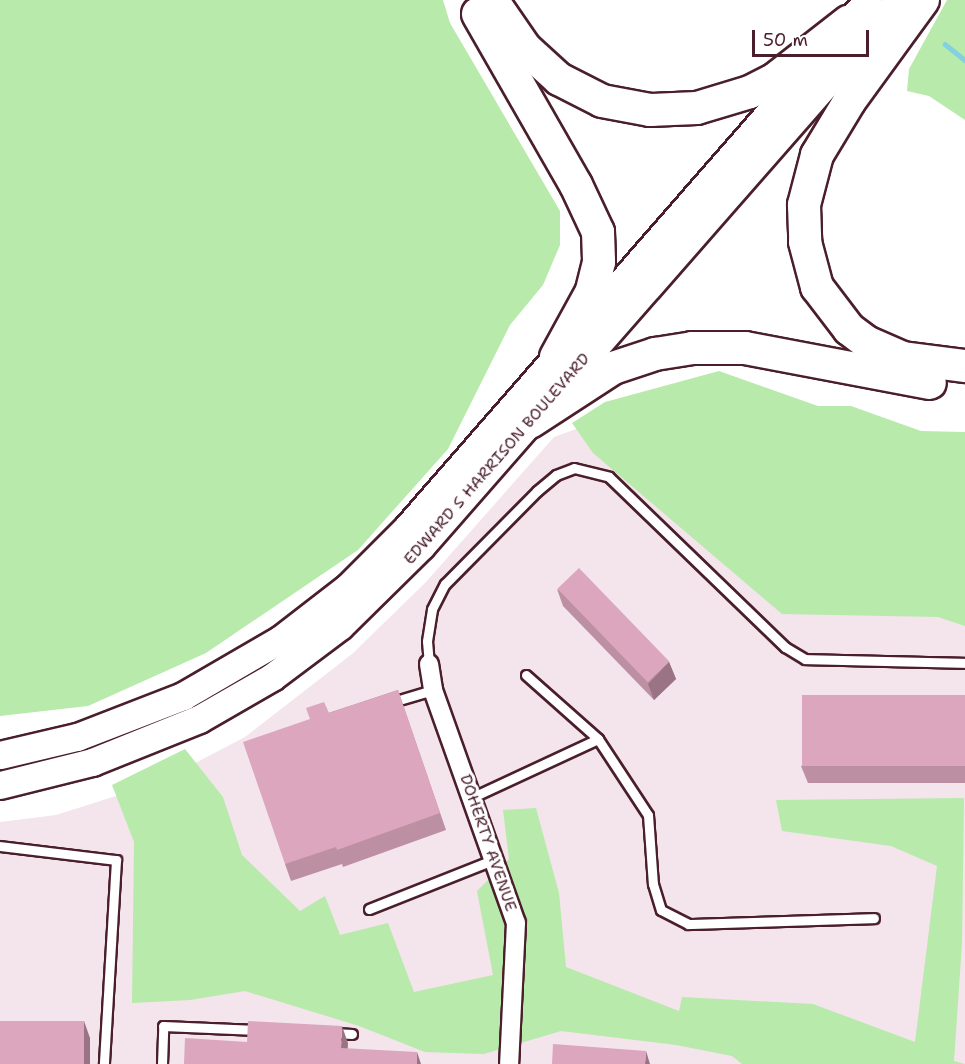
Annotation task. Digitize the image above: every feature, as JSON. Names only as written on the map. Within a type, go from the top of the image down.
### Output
[{"type":"highway","points":[[471,0],[576,185],[598,232],[599,262],[591,293],[556,357]]},
{"type":"highway","points":[[492,0],[525,48],[559,79],[602,101],[650,110],[697,108],[750,92],[775,79],[858,11]]},
{"type":"highway","points":[[923,0],[849,102],[817,155],[804,205],[805,242],[817,287],[849,329],[866,342],[903,358],[965,366]]},
{"type":"highway","points":[[530,422],[613,368],[655,354],[692,348],[745,348],[913,380],[965,385]]},
{"type":"main road","name":"EDWARD S HARRISON BOULEVARD","points":[[0,785],[92,762],[148,742],[224,707],[296,661],[340,626],[402,567],[899,0]]},
{"type":"main road","name":"EDWARD S HARRISON BOULEVARD","points":[[0,754],[77,737],[131,719],[208,684],[281,639],[348,587],[389,548],[858,11]]},
{"type":"street","name":"DOHERTY AVENUE","points":[[429,664],[433,690],[516,923],[509,1064]]},
{"type":"lane","points":[[429,664],[427,641],[432,609],[446,584],[537,490],[556,475],[574,468],[609,477],[785,647],[805,659],[965,663]]},
{"type":"lane","points":[[526,675],[598,739],[648,815],[653,884],[661,910],[688,924],[874,918]]},
{"type":"lane","points":[[380,706],[433,690]]},
{"type":"lane","points":[[473,797],[598,739]]},
{"type":"lane","points":[[0,846],[116,860],[104,1064]]},
{"type":"lane","points":[[369,909],[493,860]]},
{"type":"lane","points":[[162,1064],[163,1026],[269,1030]]},
{"type":"lane","points":[[328,1033],[351,1034]]},
{"type":"shaded area","points":[[696,386],[965,583],[965,1064],[0,1064],[0,822],[56,815],[157,783],[245,737],[352,654],[426,582],[554,437]]},
{"type":"green space","points":[[0,0],[443,0],[450,23],[560,211],[560,245],[543,285],[510,325],[448,449],[358,550],[206,653],[88,706],[0,716]]},
{"type":"green space","points":[[947,0],[965,0],[965,120],[929,96],[907,91],[909,69]]},
{"type":"green space","points":[[719,371],[818,406],[851,406],[921,431],[965,432],[965,626],[938,617],[782,614],[593,453],[572,423],[605,402]]},
{"type":"green space","points":[[185,749],[223,797],[242,855],[300,911],[325,896],[340,935],[388,923],[414,992],[493,975],[477,891],[509,859],[503,810],[536,808],[559,893],[566,967],[679,1011],[682,997],[813,1004],[915,1042],[937,866],[891,846],[782,831],[776,800],[964,798],[962,943],[954,1061],[965,1064],[742,1064],[732,1056],[676,1045],[561,1031],[484,1054],[425,1052],[359,1026],[245,991],[190,1000],[132,1003],[134,842],[112,785]]},
{"type":"building","points":[[579,568],[669,662],[648,682],[557,589]]},
{"type":"building","points":[[398,690],[440,813],[337,850],[336,847],[285,864],[243,742],[310,719],[306,708],[324,702],[329,713]]},
{"type":"building","points":[[802,695],[965,695],[965,766],[802,766]]},
{"type":"building","points":[[0,1021],[84,1021],[84,1064],[0,1064]]},
{"type":"building","points":[[248,1021],[342,1026],[341,1048],[417,1052],[417,1064],[184,1064],[185,1038],[247,1042]]},
{"type":"building","points":[[553,1044],[646,1051],[645,1064],[552,1064]]},
{"type":"waterway","points":[[945,44],[965,60]]}]
